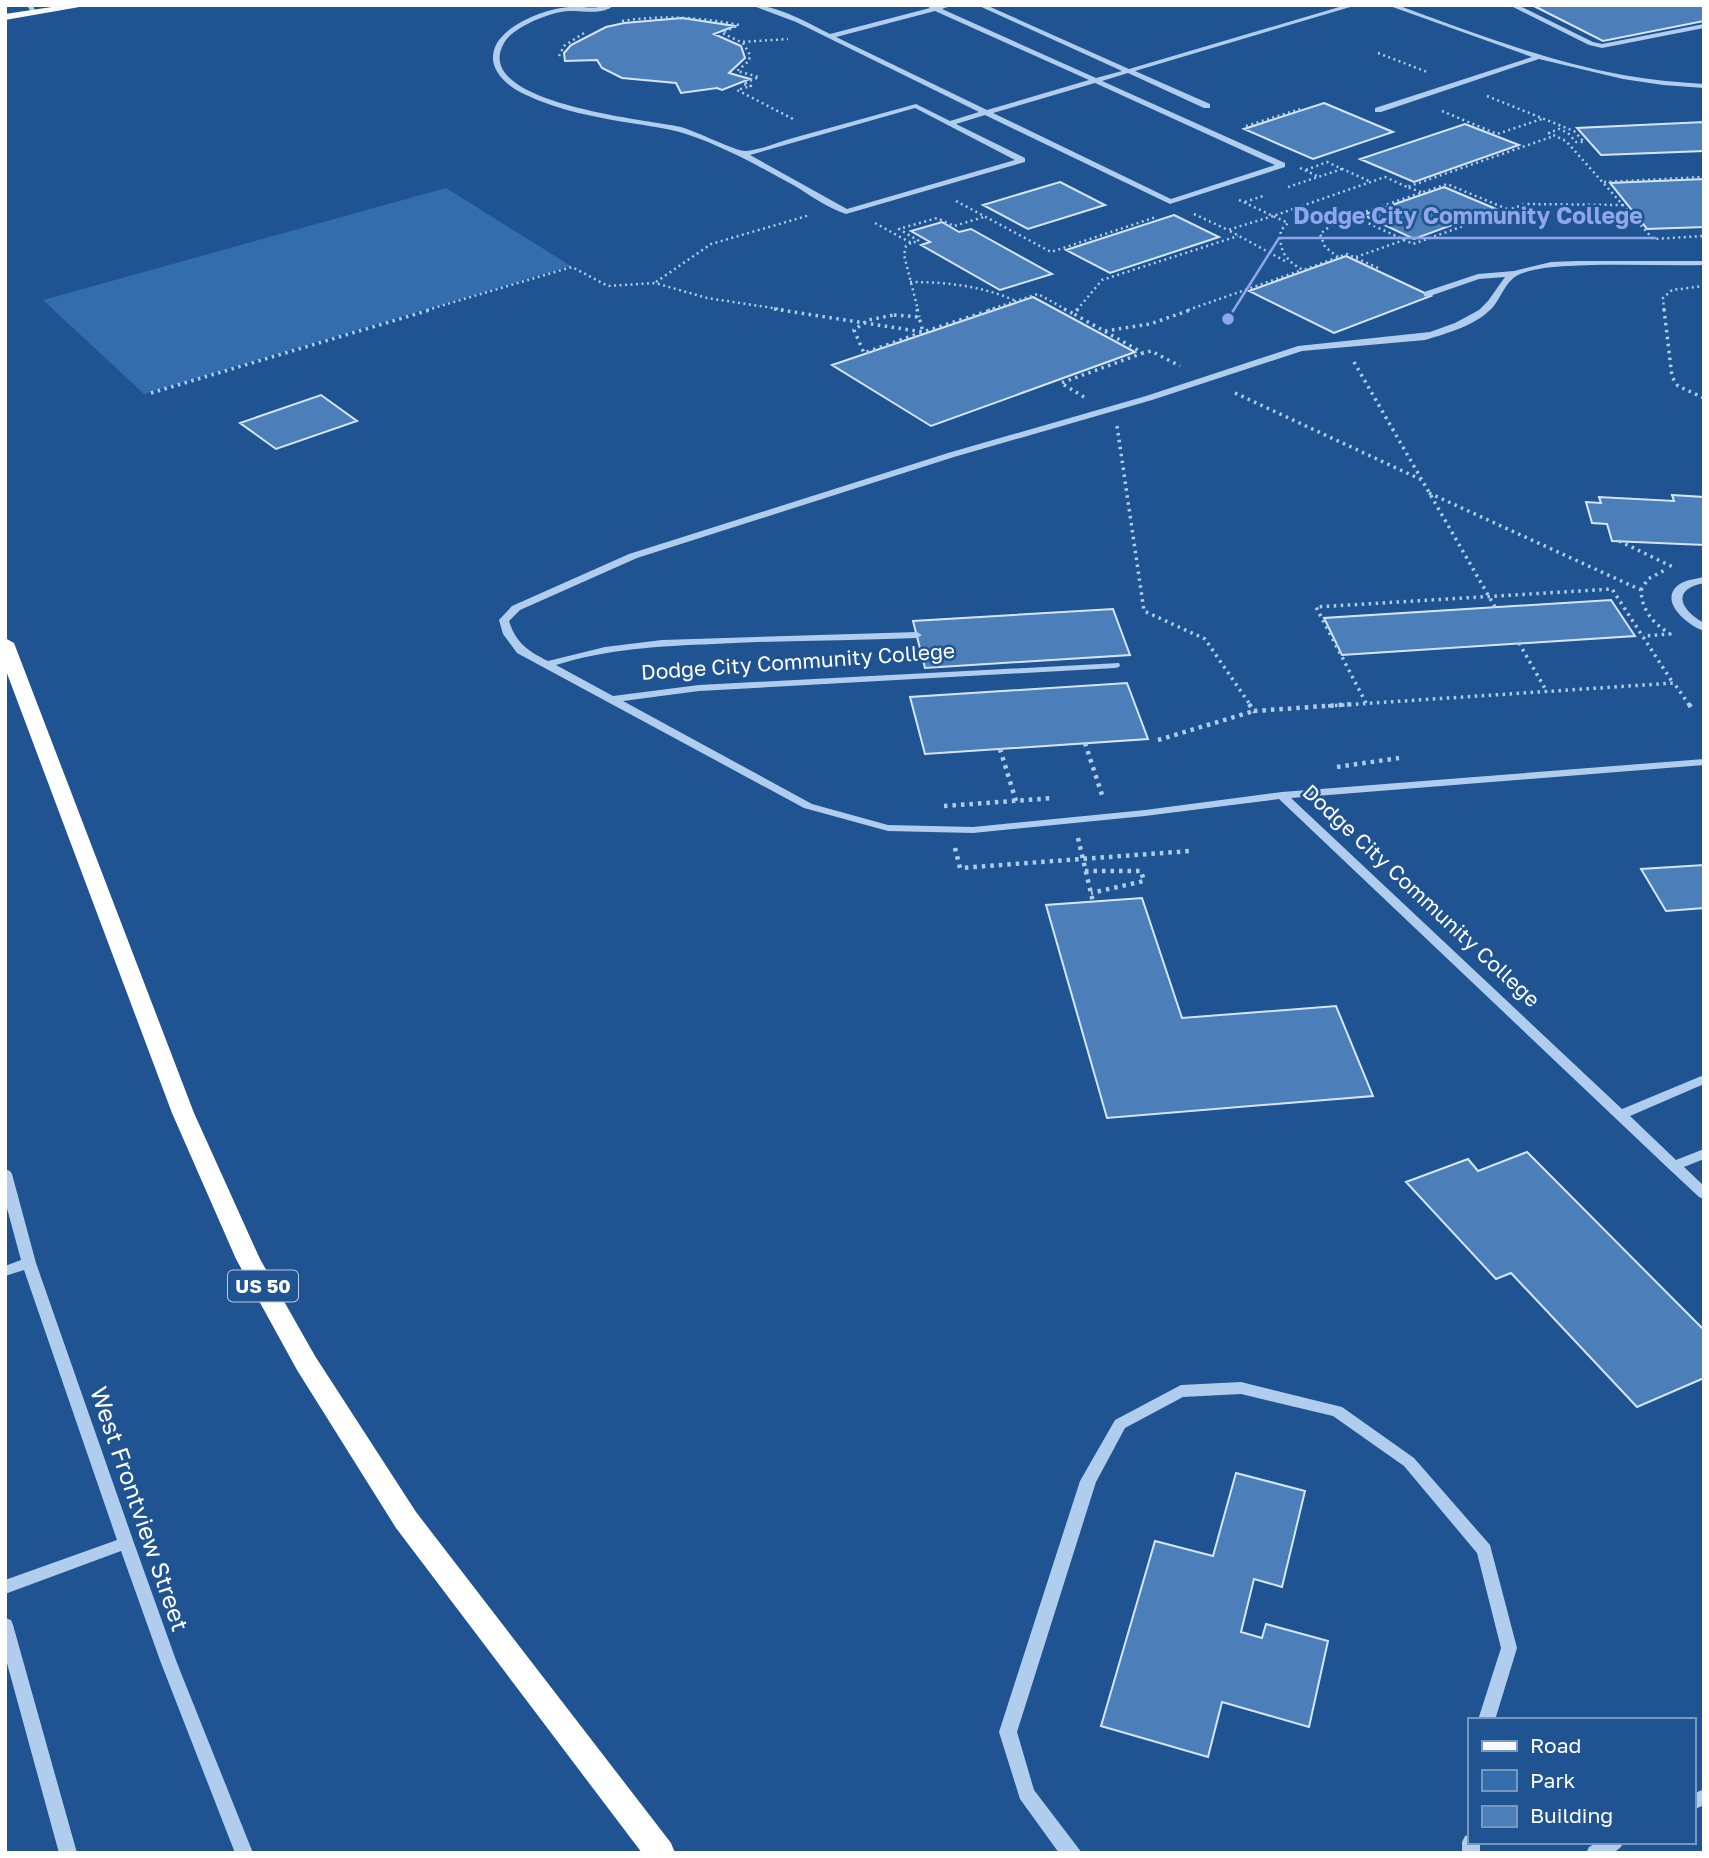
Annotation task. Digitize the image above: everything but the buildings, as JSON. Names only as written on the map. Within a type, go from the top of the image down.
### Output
[{"type":"highway","name":"US 50","points":[[5,643],[183,1113],[248,1259],[306,1363],[406,1520],[660,1853]]},
{"type":"main road","points":[[5,17],[32,9],[86,5]]},
{"type":"street","points":[[612,5],[595,12],[562,10],[517,28],[504,37],[497,47],[499,71],[527,92],[573,111],[679,130],[744,155],[813,193]]},
{"type":"street","points":[[754,5],[830,36],[1170,202],[1282,165],[932,7]]},
{"type":"street","points":[[830,36],[932,7],[950,5]]},
{"type":"street","points":[[980,5],[1207,106]]},
{"type":"street","points":[[950,122],[1354,5]]},
{"type":"street","points":[[1390,5],[1538,57],[1629,79],[1704,86]]},
{"type":"street","points":[[1512,5],[1591,44],[1602,46],[1704,26]]},
{"type":"street","points":[[1378,110],[1538,57]]},
{"type":"street","points":[[744,155],[916,106],[985,141]]},
{"type":"street","points":[[1427,294],[1478,277],[1515,273],[1550,264],[1704,262]]},
{"type":"street","name":"Dodge City Community College","points":[[1515,273],[1489,306],[1443,331],[1425,337],[1301,348],[1107,410],[938,459],[633,556],[516,608],[503,620],[508,634],[522,652],[546,665],[808,806],[888,828],[973,830],[1282,795],[1704,1194]]},
{"type":"street","points":[[1704,580],[1686,585],[1678,592],[1675,601],[1688,620],[1704,628]]},
{"type":"street","points":[[546,665],[578,654],[617,646],[776,637],[917,635]]},
{"type":"street","name":"Dodge City Community College","points":[[611,699],[699,688],[1115,665]]},
{"type":"street","points":[[1282,795],[1704,762]]},
{"type":"street","points":[[1620,1115],[1704,1079]]},
{"type":"street","points":[[1674,1166],[1704,1154]]},
{"type":"street","name":"West Frontview Street","points":[[5,1174],[29,1263],[126,1543],[169,1663],[244,1853]]},
{"type":"street","points":[[5,1271],[29,1263]]},
{"type":"street","points":[[1073,1853],[1066,1848],[1026,1793],[1008,1732],[1088,1481],[1120,1424],[1181,1391],[1241,1388],[1338,1411],[1409,1462],[1484,1549],[1509,1648],[1487,1718]]},
{"type":"street","points":[[5,1587],[126,1543]]},
{"type":"street","points":[[1595,1853],[1611,1844]]},
{"type":"lane","points":[[813,193],[846,212],[1022,160],[985,141]]},
{"type":"lane","points":[[5,1625],[68,1853]]},
{"type":"path","points":[[620,21],[676,16],[715,19],[739,25],[722,33],[741,42],[749,50],[749,61],[737,71],[759,77],[743,84],[751,86],[737,90],[820,133]]},
{"type":"path","points":[[559,56],[564,46],[576,36],[592,29]]},
{"type":"path","points":[[741,42],[789,39]]},
{"type":"path","points":[[1409,100],[1497,134],[1542,118]]},
{"type":"path","points":[[1242,127],[1300,109]]},
{"type":"path","points":[[1574,131],[1584,142],[1576,142],[1559,130],[1549,133],[1566,141],[1654,239],[1704,236]]},
{"type":"path","points":[[1408,187],[1555,136]]},
{"type":"path","points":[[1286,188],[1342,169]]},
{"type":"path","points":[[1228,230],[1385,177],[1421,192]]},
{"type":"path","points":[[1604,183],[1704,177]]},
{"type":"path","points":[[1434,178],[1507,209]]},
{"type":"path","points":[[1338,257],[1325,247],[1320,234],[1334,223],[1447,184]]},
{"type":"path","points":[[930,187],[1051,252],[1168,213]]},
{"type":"path","points":[[1244,202],[1276,192]]},
{"type":"path","points":[[1353,216],[1413,244],[1525,204],[1624,205]]},
{"type":"path","points":[[655,283],[711,244],[837,207]]},
{"type":"path","points":[[852,210],[911,243]]},
{"type":"path","points":[[1194,214],[1303,270]]},
{"type":"path","points":[[923,332],[904,255],[906,246],[919,241],[899,229],[937,218],[954,226],[985,216]]},
{"type":"path","points":[[1273,216],[1288,223],[1280,230],[1279,240],[1281,253],[1289,263]]},
{"type":"path","points":[[1074,314],[1102,280],[1238,236]]},
{"type":"path","points":[[1355,257],[1404,240]]},
{"type":"path","points":[[1105,331],[1150,324],[1347,254],[1378,268]]},
{"type":"path","points":[[151,393],[572,267],[608,286],[655,283],[707,298],[923,332]]},
{"type":"path","points":[[910,282],[938,282],[971,287],[1017,301]]},
{"type":"path","points":[[1704,286],[1672,290],[1663,298],[1672,377],[1678,386],[1704,398]]},
{"type":"path","points":[[920,317],[889,314],[863,323],[854,330],[864,352],[1038,294],[1143,353]]},
{"type":"path","points":[[1343,345],[1495,607]]},
{"type":"path","points":[[1254,710],[1205,639],[1144,611],[1115,416],[1061,383],[1151,351],[1422,480]]},
{"type":"path","points":[[1429,493],[1641,590],[1640,602],[1649,617],[1670,635],[1643,636]]},
{"type":"path","points":[[1619,541],[1673,567]]},
{"type":"path","points":[[1366,703],[1316,607],[1612,589],[1626,583]]},
{"type":"path","points":[[1612,589],[1692,709]]},
{"type":"path","points":[[1631,619],[1649,617]]},
{"type":"path","points":[[1520,643],[1547,692]]},
{"type":"path","points":[[1158,740],[1254,710],[1674,683]]},
{"type":"path","points":[[1085,743],[1102,795]]},
{"type":"path","points":[[1000,749],[1016,801]]},
{"type":"path","points":[[1073,820],[1093,902]]},
{"type":"path","points":[[951,830],[960,868],[1190,851]]},
{"type":"path","points":[[1085,871],[1140,871],[1144,881],[1091,893]]},
{"type":"green space","points":[[446,188],[571,266],[144,394],[43,300]]},
{"type":"place","name":"Dodge City Community College","points":[[1228,319]]}]
